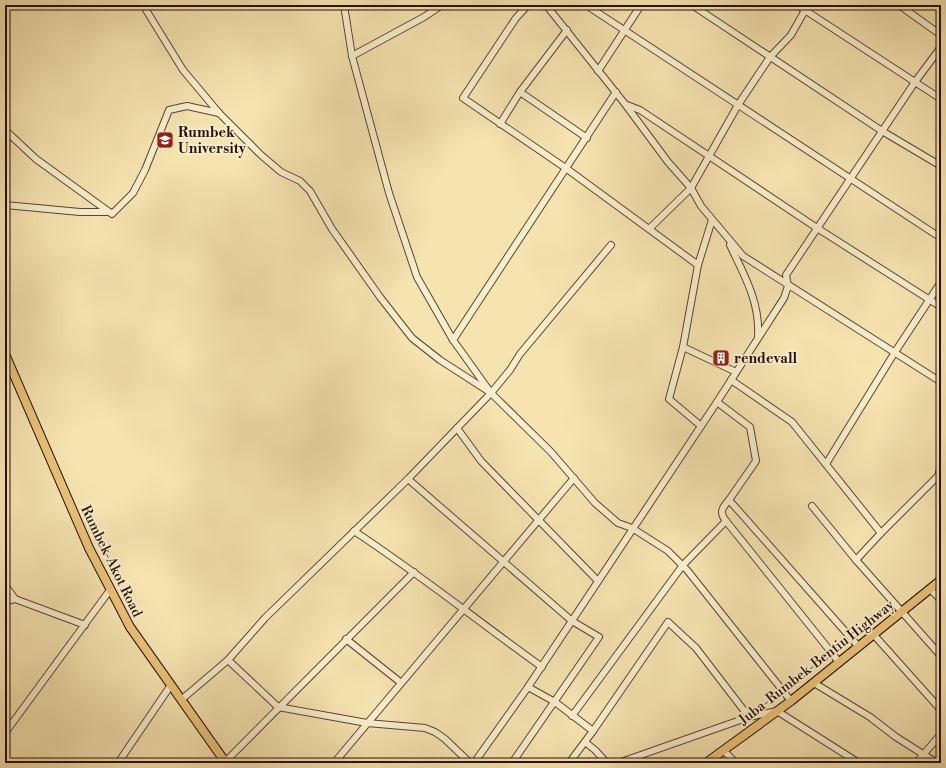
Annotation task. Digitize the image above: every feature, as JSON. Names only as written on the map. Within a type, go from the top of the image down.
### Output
[{"type":"main road","name":"Rumbek-Akot Road","points":[[5,354],[89,548],[110,590],[130,627],[225,762]]},
{"type":"main road","name":"Juba-Rumbek-Bentiu Highway","points":[[706,763],[791,701],[941,580]]},
{"type":"street","points":[[143,5],[183,70],[219,112],[261,155],[281,172],[300,181],[310,191],[332,228],[380,297],[412,338],[440,360],[491,392]]},
{"type":"street","points":[[344,5],[352,56],[381,166],[418,277],[453,340],[491,392],[596,503],[618,523],[632,528],[668,551],[683,565],[791,701]]},
{"type":"street","points":[[352,56],[442,5],[450,5]]},
{"type":"street","points":[[528,5],[516,18],[463,98],[567,169],[650,228],[698,265]]},
{"type":"street","points":[[546,5],[616,92],[668,162],[691,188],[701,206],[743,256],[941,382]]},
{"type":"street","points":[[586,5],[941,238]]},
{"type":"street","points":[[598,71],[641,5]]},
{"type":"street","points":[[692,5],[882,131],[941,166]]},
{"type":"street","points":[[797,5],[806,7],[941,99]]},
{"type":"street","points":[[900,5],[941,34]]},
{"type":"street","points":[[650,228],[691,188],[738,105],[770,57],[791,35],[806,7]]},
{"type":"street","points":[[500,124],[520,92],[566,30]]},
{"type":"street","points":[[474,763],[542,667],[632,528],[717,402],[784,298],[788,286],[786,275],[915,82],[941,47]]},
{"type":"street","points":[[520,92],[587,138]]},
{"type":"street","points":[[453,340],[567,169],[616,92]]},
{"type":"street","points":[[625,104],[640,110],[817,228],[941,307]]},
{"type":"street","points":[[5,205],[80,212],[109,212],[112,214],[133,193],[145,170],[169,110],[187,106],[219,112]]},
{"type":"street","points":[[5,130],[36,159],[109,212]]},
{"type":"street","points":[[701,426],[669,399],[683,347],[698,265],[712,220]]},
{"type":"street","points":[[728,240],[750,287],[759,326],[758,338]]},
{"type":"street","points":[[181,700],[228,660],[265,618],[408,480],[458,428],[510,370],[520,354],[541,328],[611,245]]},
{"type":"street","points":[[826,464],[895,352],[941,282]]},
{"type":"street","points":[[683,347],[736,372]]},
{"type":"street","points":[[731,380],[792,422],[881,533]]},
{"type":"street","points":[[717,402],[750,427],[756,461],[721,512],[722,516],[839,662]]},
{"type":"street","points":[[458,428],[481,461],[598,582]]},
{"type":"street","points":[[856,560],[938,476],[941,465]]},
{"type":"street","points":[[334,763],[400,682],[574,478]]},
{"type":"street","points":[[408,480],[572,621],[599,637],[512,763]]},
{"type":"street","points":[[729,500],[859,646]]},
{"type":"street","points":[[812,506],[856,560],[941,656]]},
{"type":"street","points":[[572,716],[683,565],[726,521]]},
{"type":"street","points":[[354,531],[398,560],[542,667]]},
{"type":"street","points":[[225,762],[278,707],[414,572]]},
{"type":"street","points":[[5,585],[15,599],[85,625]]},
{"type":"street","points":[[930,589],[941,600]]},
{"type":"street","points":[[5,733],[110,590]]},
{"type":"street","points":[[5,602],[15,599]]},
{"type":"street","points":[[569,763],[593,731],[668,622],[696,648],[749,718]]},
{"type":"street","points":[[874,635],[941,710]]},
{"type":"street","points":[[346,640],[400,682]]},
{"type":"street","points":[[228,660],[278,707],[367,723],[425,728],[435,732],[445,739],[470,763]]},
{"type":"street","points":[[814,683],[870,717],[896,737],[937,763]]},
{"type":"street","points":[[118,763],[171,685]]},
{"type":"street","points":[[528,687],[555,702],[593,731]]},
{"type":"street","points":[[618,763],[749,718],[777,711],[849,760],[859,763]]},
{"type":"street","points":[[916,763],[941,734]]},
{"type":"street","points":[[585,742],[607,763]]},
{"type":"street","points":[[723,750],[736,763]]},
{"type":"place","name":"Rumbek University","points":[[165,140]]},
{"type":"place","name":"rendevall","points":[[721,358]]}]
